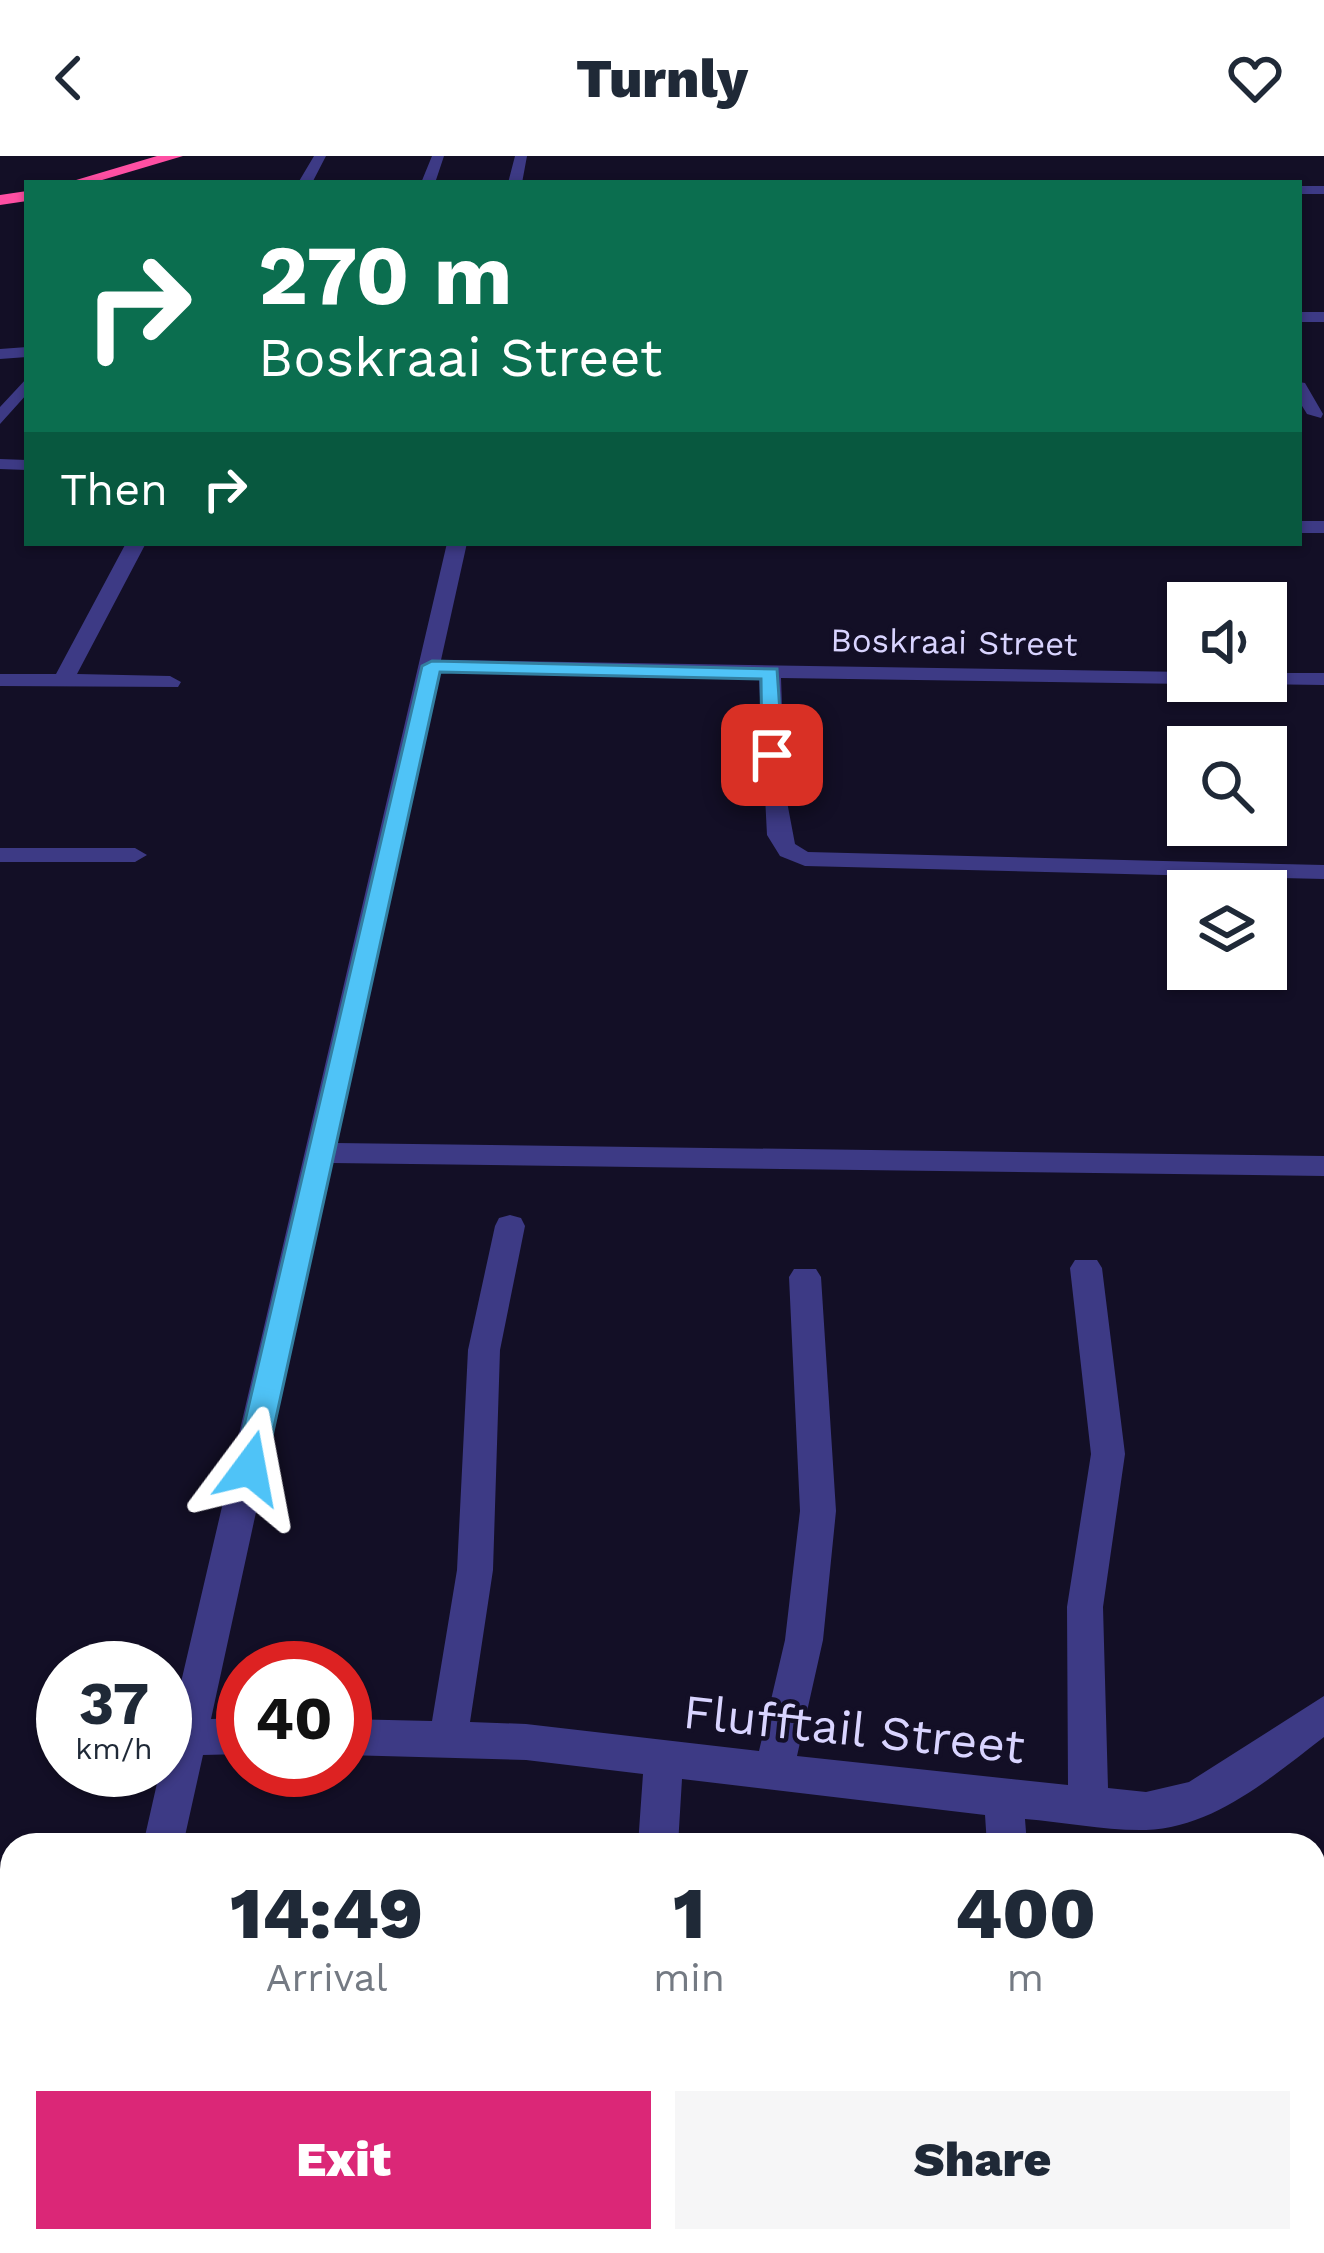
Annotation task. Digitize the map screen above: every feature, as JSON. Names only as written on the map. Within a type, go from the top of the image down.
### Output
[{"type":"highway","points":[[86,180],[175,156]]},
{"type":"street","points":[[0,419],[24,387]]},
{"type":"street","points":[[1302,392],[1315,414]]},
{"type":"street","points":[[62,681],[134,546]]},
{"type":"street","points":[[192,1716],[456,546]]},
{"type":"street","name":"Boskraai Street","points":[[432,666],[1167,678]]},
{"type":"street","points":[[770,673],[777,816],[781,840],[797,856],[830,862],[1324,872]]},
{"type":"street","points":[[1287,679],[1324,679]]},
{"type":"street","points":[[0,680],[170,682]]},
{"type":"street","points":[[0,855],[135,855]]},
{"type":"street","points":[[322,1153],[1324,1166]]},
{"type":"street","points":[[448,1740],[475,1570],[484,1350],[510,1226]]},
{"type":"street","points":[[1086,1268],[1108,1454],[1085,1607],[1083,1696],[1089,1805]]},
{"type":"street","points":[[773,1773],[804,1640],[818,1511],[805,1277]]},
{"type":"street","name":"Flufftail Street","points":[[372,1738],[526,1742],[1004,1798],[1173,1809],[1204,1798],[1324,1714]]},
{"type":"street","points":[[659,1833],[664,1760]]},
{"type":"street","points":[[166,1833],[174,1797]]},
{"type":"street","points":[[1004,1798],[1006,1833]]},
{"type":"route","points":[[250,1468],[432,666],[770,673],[772,755]]}]
